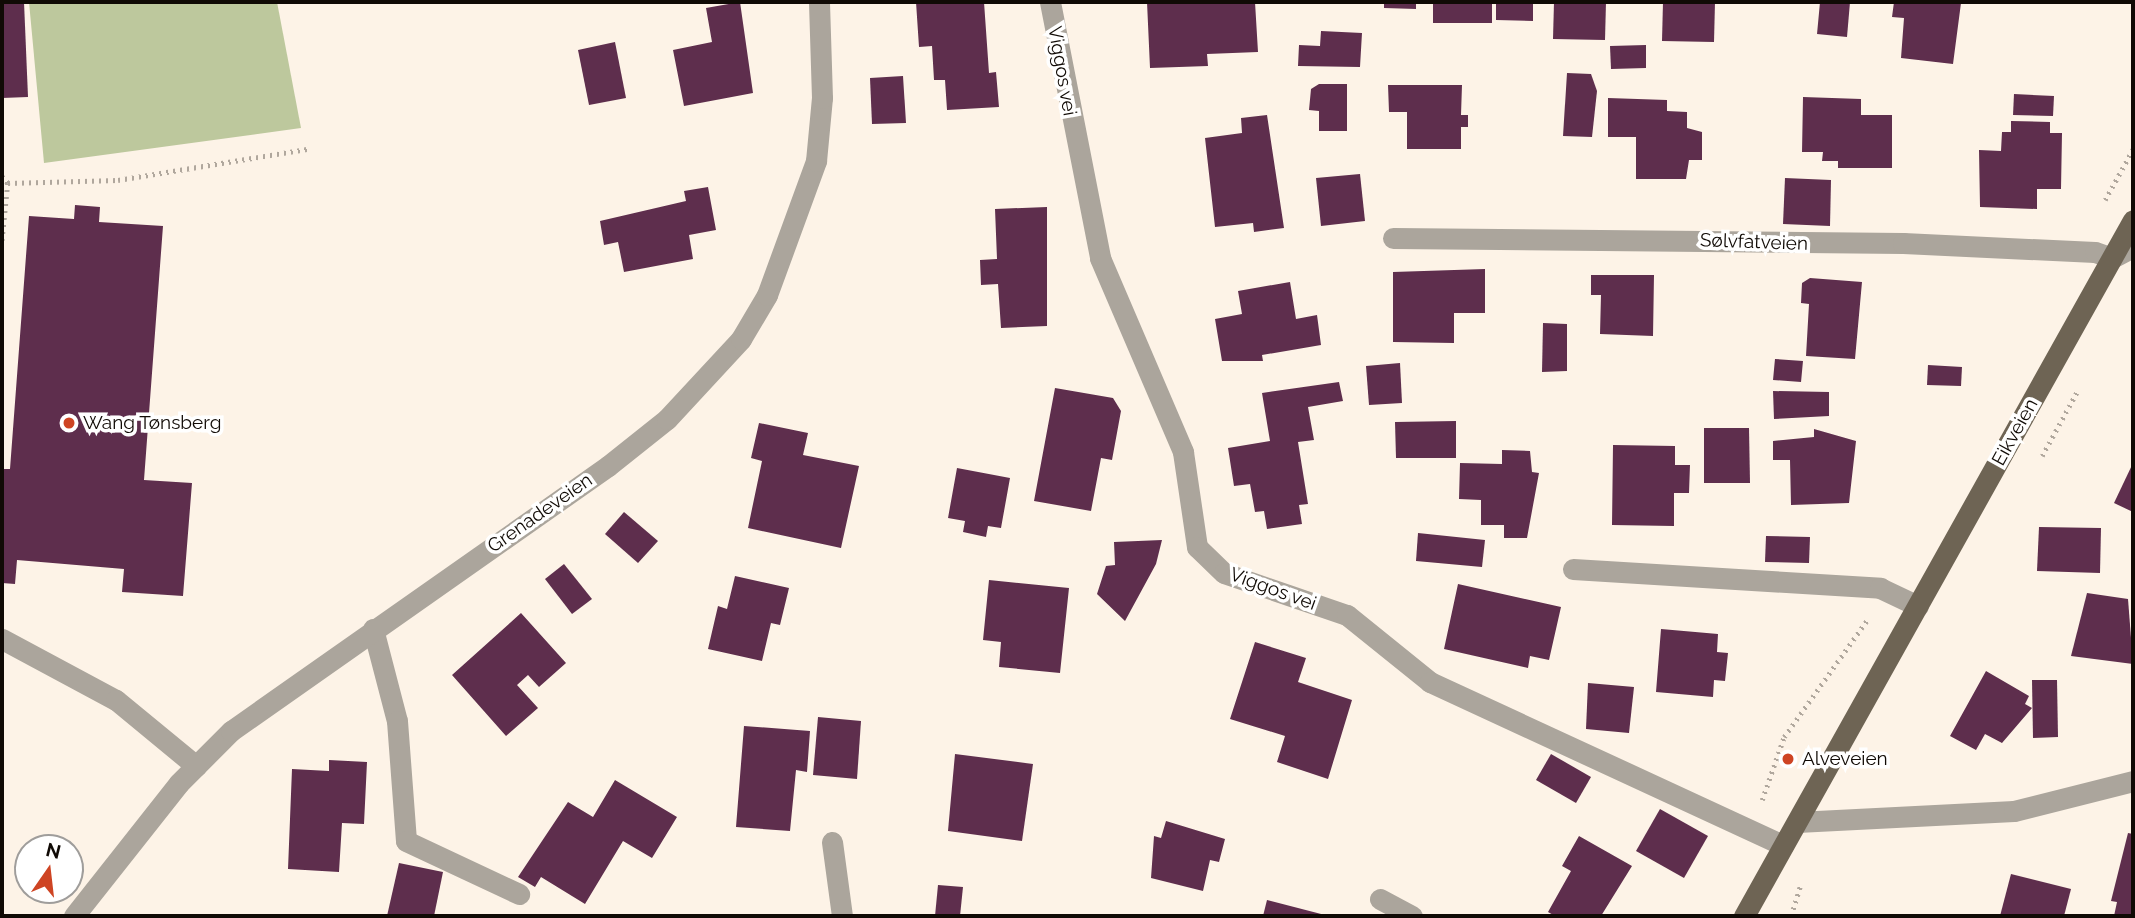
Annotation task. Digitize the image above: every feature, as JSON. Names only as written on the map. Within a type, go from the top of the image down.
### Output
[{"type":"main road","name":"Eikveien","points":[[1744,916],[2133,220]]},
{"type":"street","name":"Grenadeveien","points":[[74,916],[196,766],[277,694],[657,427],[741,339],[767,295],[816,160],[822,98],[819,2]]},
{"type":"street","name":"Viggos vei","points":[[1050,2],[1100,258],[1170,413],[1183,452],[1197,547],[1224,573],[1347,615],[1430,682],[1750,826],[1783,845]]},
{"type":"street","name":"Sølvfatveien","points":[[1394,238],[1903,243],[2095,252],[2112,258]]},
{"type":"street","points":[[2112,258],[2133,247]]},
{"type":"street","points":[[1573,569],[1889,590],[1918,606]]},
{"type":"street","points":[[373,629],[397,721],[406,841],[519,894]]},
{"type":"street","points":[[2,639],[116,700],[196,766]]},
{"type":"street","points":[[1797,822],[2014,811],[2133,781]]},
{"type":"street","points":[[832,842],[842,916]]},
{"type":"street","points":[[1380,899],[1412,916]]},
{"type":"path","points":[[8,183],[118,180],[308,149]]},
{"type":"path","points":[[2102,207],[2133,149]]},
{"type":"path","points":[[2,176],[8,183],[2,243]]},
{"type":"path","points":[[1750,826],[1784,737],[1889,590]]},
{"type":"green space","points":[[29,2],[277,2],[301,128],[44,163]]},
{"type":"building","points":[[2,2],[24,2],[28,97],[2,98]]},
{"type":"building","points":[[740,2],[753,93],[684,106],[673,50],[712,42],[706,8]]},
{"type":"building","points":[[916,2],[984,2],[989,73],[996,72],[999,107],[947,110],[945,80],[934,80],[932,46],[919,47]]},
{"type":"building","points":[[1147,2],[1255,2],[1258,52],[1207,54],[1208,66],[1150,68]]},
{"type":"building","points":[[1384,2],[1416,2],[1416,9],[1384,8]]},
{"type":"building","points":[[1433,2],[1492,2],[1492,23],[1433,23]]},
{"type":"building","points":[[1496,2],[1533,2],[1533,21],[1496,20]]},
{"type":"building","points":[[1554,2],[1606,2],[1605,40],[1553,39]]},
{"type":"building","points":[[1663,2],[1715,2],[1714,42],[1662,41]]},
{"type":"building","points":[[1820,2],[1850,2],[1847,37],[1817,34]]},
{"type":"building","points":[[1894,2],[1961,3],[1953,64],[1901,58],[1904,18],[1892,17]]},
{"type":"building","points":[[1321,31],[1362,33],[1360,67],[1298,66],[1299,45],[1320,46]]},
{"type":"building","points":[[615,42],[626,98],[589,105],[578,50]]},
{"type":"building","points":[[1646,45],[1646,68],[1611,69],[1610,46]]},
{"type":"building","points":[[1567,73],[1591,74],[1597,91],[1592,137],[1563,136]]},
{"type":"building","points":[[903,76],[906,123],[872,124],[870,78]]},
{"type":"building","points":[[1319,84],[1347,84],[1347,131],[1319,131],[1319,111],[1309,110],[1311,89]]},
{"type":"building","points":[[1388,85],[1462,85],[1461,115],[1468,115],[1468,127],[1461,127],[1461,149],[1407,149],[1407,112],[1389,112]]},
{"type":"building","points":[[2014,94],[2054,96],[2053,116],[2013,115]]},
{"type":"building","points":[[1803,97],[1861,99],[1861,115],[1892,115],[1892,168],[1838,168],[1838,161],[1822,161],[1823,152],[1802,152]]},
{"type":"building","points":[[1608,98],[1667,100],[1667,111],[1687,112],[1687,128],[1702,132],[1702,160],[1689,160],[1686,179],[1636,179],[1636,137],[1608,137]]},
{"type":"building","points":[[1267,115],[1284,228],[1254,232],[1253,223],[1215,227],[1205,138],[1242,133],[1241,118]]},
{"type":"building","points":[[2011,121],[2050,122],[2050,133],[2062,133],[2061,189],[2037,189],[2037,209],[1980,207],[1979,150],[2001,151],[2002,132],[2011,132]]},
{"type":"building","points":[[1360,174],[1365,221],[1321,226],[1316,178]]},
{"type":"building","points":[[1785,178],[1831,180],[1830,226],[1783,224]]},
{"type":"building","points":[[708,187],[716,230],[689,235],[693,259],[624,272],[618,242],[604,245],[600,221],[686,201],[684,191]]},
{"type":"building","points":[[75,205],[100,207],[99,222],[163,226],[144,480],[192,483],[183,596],[122,592],[124,569],[17,560],[15,584],[2,583],[2,469],[10,469],[29,216],[74,219]]},
{"type":"building","points":[[1047,207],[1047,326],[1001,328],[998,284],[981,285],[980,260],[997,259],[995,209]]},
{"type":"building","points":[[1485,269],[1485,313],[1454,313],[1454,343],[1393,342],[1393,272]]},
{"type":"building","points":[[1591,275],[1654,275],[1653,336],[1600,334],[1601,295],[1591,295]]},
{"type":"building","points":[[1810,278],[1862,282],[1855,359],[1806,356],[1809,304],[1801,303],[1802,283]]},
{"type":"building","points":[[1290,282],[1296,319],[1317,315],[1321,345],[1262,355],[1263,361],[1222,361],[1215,319],[1242,314],[1238,291]]},
{"type":"building","points":[[1543,323],[1567,324],[1567,371],[1542,372]]},
{"type":"building","points":[[1775,359],[1803,361],[1801,382],[1773,380]]},
{"type":"building","points":[[1400,363],[1402,403],[1369,405],[1366,366]]},
{"type":"building","points":[[1928,365],[1962,367],[1961,386],[1927,385]]},
{"type":"building","points":[[1339,382],[1343,401],[1308,407],[1314,440],[1298,442],[1308,504],[1299,505],[1302,524],[1267,529],[1264,511],[1255,512],[1250,484],[1234,486],[1228,448],[1270,441],[1262,393]]},
{"type":"building","points":[[1055,388],[1113,398],[1121,411],[1112,460],[1101,458],[1091,511],[1034,501]]},
{"type":"building","points":[[1773,391],[1829,392],[1829,416],[1774,419]]},
{"type":"building","points":[[1456,421],[1456,458],[1396,458],[1395,422]]},
{"type":"building","points":[[759,423],[808,433],[803,455],[859,466],[841,548],[748,528],[762,461],[751,458]]},
{"type":"building","points":[[1704,428],[1749,428],[1750,483],[1704,483]]},
{"type":"building","points":[[1814,429],[1856,441],[1849,503],[1791,505],[1790,460],[1773,460],[1773,441],[1814,437]]},
{"type":"building","points":[[1613,445],[1675,446],[1675,465],[1690,465],[1689,493],[1674,493],[1674,526],[1612,525]]},
{"type":"building","points":[[1502,450],[1530,451],[1532,472],[1539,473],[1527,538],[1504,538],[1504,525],[1481,525],[1481,500],[1459,499],[1460,463],[1502,464]]},
{"type":"building","points":[[2133,463],[2133,512],[2114,503]]},
{"type":"building","points":[[957,468],[1010,478],[1001,528],[988,526],[986,537],[963,532],[965,521],[948,518]]},
{"type":"building","points":[[624,512],[658,541],[638,563],[605,534]]},
{"type":"building","points":[[2039,527],[2101,528],[2100,573],[2037,571]]},
{"type":"building","points":[[1418,533],[1485,540],[1482,567],[1416,561]]},
{"type":"building","points":[[1766,536],[1810,537],[1809,563],[1765,562]]},
{"type":"building","points":[[1162,540],[1156,564],[1125,621],[1097,594],[1106,566],[1115,565],[1114,542]]},
{"type":"building","points":[[564,564],[592,599],[572,614],[545,579]]},
{"type":"building","points":[[735,576],[789,588],[780,625],[771,623],[762,661],[708,649],[718,606],[727,609]]},
{"type":"building","points":[[989,580],[1069,588],[1060,673],[999,667],[1001,642],[983,640]]},
{"type":"building","points":[[1458,584],[1561,607],[1549,660],[1530,656],[1528,668],[1444,649]]},
{"type":"building","points":[[2087,593],[2128,599],[2133,664],[2071,656]]},
{"type":"building","points":[[521,613],[566,663],[539,687],[528,675],[517,685],[538,708],[506,736],[452,675]]},
{"type":"building","points":[[1661,629],[1718,634],[1717,652],[1728,653],[1725,681],[1714,680],[1713,697],[1656,692]]},
{"type":"building","points":[[1255,642],[1306,658],[1298,682],[1352,700],[1328,779],[1277,762],[1285,736],[1230,719]]},
{"type":"building","points":[[1986,671],[2029,696],[2025,704],[2032,708],[2002,743],[1985,734],[1976,750],[1950,736]]},
{"type":"building","points":[[2032,680],[2057,680],[2058,737],[2033,738]]},
{"type":"building","points":[[1588,683],[1634,687],[1629,733],[1586,729]]},
{"type":"building","points":[[818,717],[861,721],[857,779],[813,775]]},
{"type":"building","points":[[744,726],[810,731],[807,772],[796,770],[790,831],[736,827]]},
{"type":"building","points":[[955,754],[1033,764],[1022,841],[948,831]]},
{"type":"building","points":[[1551,754],[1591,777],[1576,803],[1536,780]]},
{"type":"building","points":[[329,760],[367,762],[364,824],[342,823],[339,872],[288,869],[292,769],[329,771]]},
{"type":"building","points":[[615,780],[677,817],[652,858],[623,841],[585,904],[541,877],[535,887],[518,877],[568,802],[593,817]]},
{"type":"building","points":[[1660,809],[1708,836],[1684,878],[1636,851]]},
{"type":"building","points":[[1166,821],[1225,839],[1219,862],[1210,860],[1203,891],[1151,878],[1154,836],[1161,838]]},
{"type":"building","points":[[2128,833],[2133,834],[2133,916],[2114,916],[2117,902],[2111,901]]},
{"type":"building","points":[[1579,836],[1632,866],[1601,916],[1555,916],[1548,912],[1571,871],[1562,866]]},
{"type":"building","points":[[399,863],[443,872],[434,916],[387,916]]},
{"type":"building","points":[[2011,874],[2071,889],[2064,916],[2000,916]]},
{"type":"building","points":[[938,885],[963,887],[960,916],[935,916]]},
{"type":"building","points":[[1267,900],[1325,915],[1325,916],[1263,916]]},
{"type":"place","name":"Wang Tønsberg","points":[[69,423]]},
{"type":"place","name":"Alveveien","points":[[1788,759]]}]
